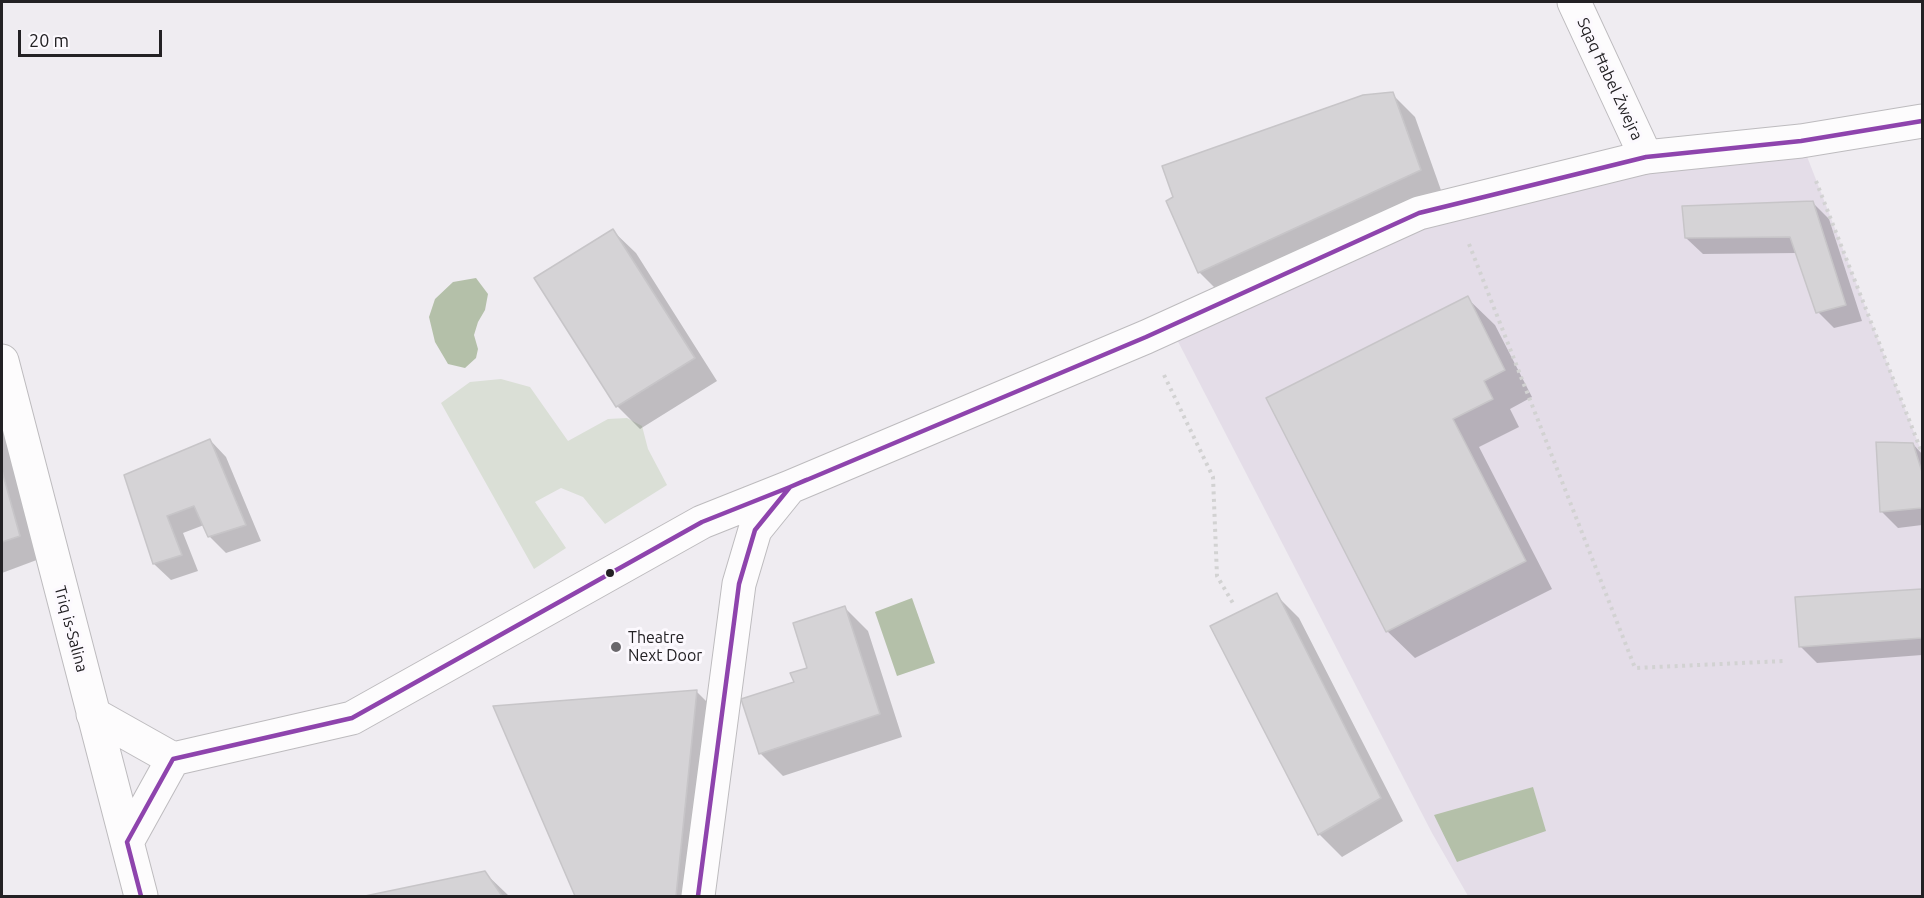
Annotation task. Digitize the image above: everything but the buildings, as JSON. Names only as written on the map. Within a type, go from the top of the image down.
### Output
[{"type":"main road","name":"Sqaq Ħabel Żwejra","points":[[1574,2],[1646,156]]},
{"type":"main road","points":[[93,714],[173,759],[352,718],[702,522],[1146,337],[1419,213],[1646,156],[1801,141],[1923,121]]},
{"type":"main road","name":"Triq is-Salina","points":[[2,361],[141,897]]},
{"type":"main road","points":[[698,897],[739,584],[755,530],[790,487]]},
{"type":"main road","points":[[127,842],[173,759]]},
{"type":"path","points":[[1801,141],[1923,453]]},
{"type":"path","points":[[1454,205],[1635,668],[1784,661]]},
{"type":"path","points":[[1146,337],[1213,477],[1217,576],[1234,605]]},
{"type":"shaded area","points":[[1801,141],[1922,453],[1922,896],[1468,896],[1432,833],[1170,326],[1419,213]]},
{"type":"shaded area","points":[[476,278],[488,294],[485,310],[474,335],[478,349],[476,358],[465,368],[448,364],[435,342],[429,317],[435,299],[453,282]]},
{"type":"shaded area","points":[[501,379],[530,387],[568,441],[608,419],[627,418],[642,426],[648,449],[667,485],[605,524],[583,497],[561,488],[535,502],[566,548],[534,569],[441,403],[470,382]]},
{"type":"shaded area","points":[[912,598],[935,663],[897,676],[875,612]]},
{"type":"shaded area","points":[[1533,787],[1546,831],[1457,862],[1434,815]]},
{"type":"transit line","points":[[141,896],[127,842],[173,759],[352,718],[702,522],[1146,337],[1419,213],[1646,157],[1801,141],[1922,121]]},
{"type":"transit line","points":[[698,896],[739,584],[755,530],[790,487],[806,480]]},
{"type":"place","name":"Theatre Next Door","points":[[616,647]]}]
